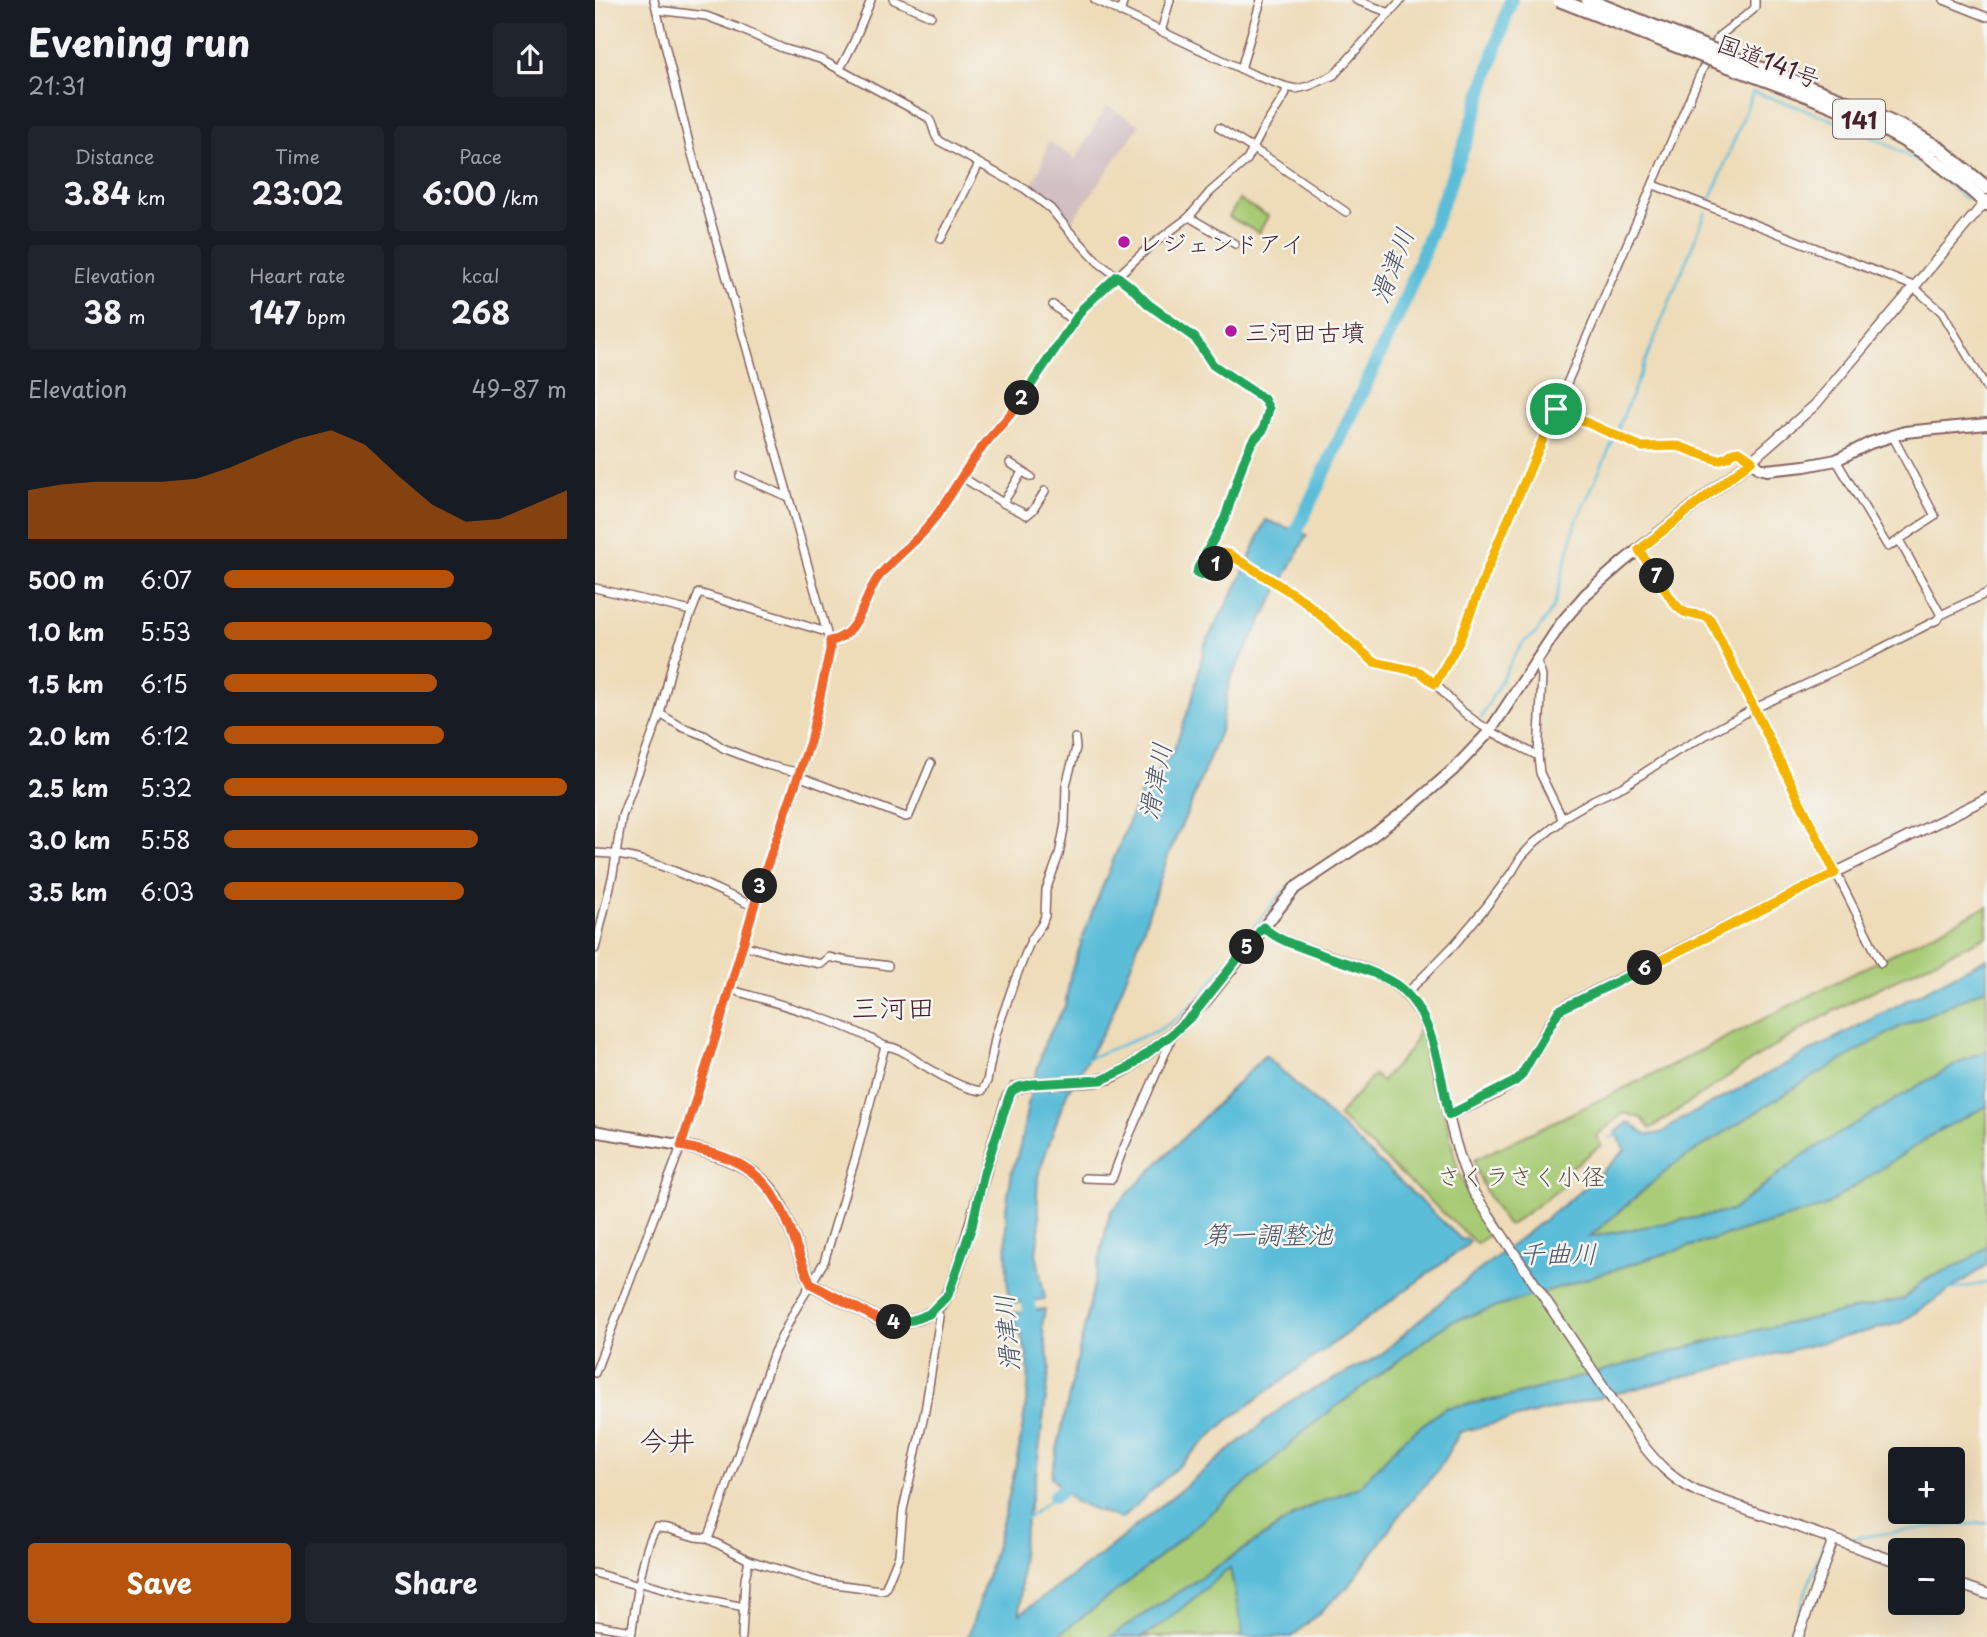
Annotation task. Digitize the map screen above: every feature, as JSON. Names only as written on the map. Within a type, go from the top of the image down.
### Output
[{"type":"highway","name":"国道141号","points":[[1559,0],[1842,100],[1908,130],[1940,149],[1987,188]]},
{"type":"highway","name":"国道141号","points":[[1588,0],[1882,129],[1935,161],[1986,202]]},
{"type":"main road","points":[[595,1132],[681,1146],[724,1157],[743,1166],[762,1179],[777,1199],[811,1284],[876,1318],[887,1321],[913,1320],[935,1309],[948,1295],[952,1286],[972,1226],[984,1173],[1012,1091],[1033,1084],[1102,1080],[1123,1071],[1171,1035],[1207,999],[1295,888],[1367,840],[1414,804],[1453,770],[1490,731],[1558,628],[1586,594],[1752,460],[1759,468],[1767,470],[1836,460],[1892,435],[1987,424]]},
{"type":"street","points":[[595,1373],[681,1146],[753,906],[810,742],[830,650],[830,641],[690,148],[654,0]]},
{"type":"street","points":[[839,69],[853,44],[871,0]]},
{"type":"street","points":[[894,0],[931,16]]},
{"type":"street","points":[[1095,0],[1241,69],[1296,89],[1334,75],[1401,0]]},
{"type":"street","points":[[1121,13],[1124,0]]},
{"type":"street","points":[[1161,32],[1170,0]]},
{"type":"street","points":[[1241,69],[1261,0]]},
{"type":"street","points":[[1356,0],[1390,13]]},
{"type":"street","points":[[1435,684],[1459,642],[1495,550],[1702,70],[1719,36],[1753,10],[1755,0]]},
{"type":"street","points":[[1944,0],[1987,17]]},
{"type":"street","points":[[657,10],[706,16],[782,48],[820,59],[927,117],[933,125],[935,138],[939,141],[1025,189],[1051,209],[1079,243],[1109,271],[1195,338],[1213,365],[1269,405],[1263,430],[1252,442],[1225,518],[1197,573],[1203,576],[1211,575],[1222,553],[1229,554],[1303,600],[1374,662],[1420,672],[1458,709],[1482,727],[1538,756]]},
{"type":"street","points":[[830,641],[836,640],[852,626],[876,580],[927,527],[991,435],[1016,408],[1083,308],[1149,247],[1189,217],[1210,192],[1247,160],[1287,87]]},
{"type":"street","points":[[1219,128],[1346,212]]},
{"type":"street","points":[[941,239],[979,164]]},
{"type":"street","points":[[1654,185],[1914,287],[1942,312],[1987,389]]},
{"type":"street","points":[[1556,409],[1638,446],[1678,446],[1718,460],[1739,451],[1752,460],[1815,405],[1986,202]]},
{"type":"street","points":[[1189,217],[1235,244]]},
{"type":"street","points":[[1053,305],[1074,322]]},
{"type":"street","points":[[1836,460],[1888,547],[1935,516],[1892,435]]},
{"type":"street","points":[[1010,463],[1031,477]]},
{"type":"street","points":[[1003,503],[1021,472]]},
{"type":"street","points":[[740,476],[788,497]]},
{"type":"street","points":[[962,477],[1027,515],[1045,491]]},
{"type":"street","points":[[1899,540],[1941,615]]},
{"type":"street","points":[[1639,550],[1679,609],[1705,615],[1710,619],[1881,963]]},
{"type":"street","points":[[595,588],[691,611]]},
{"type":"street","points":[[595,948],[613,874],[622,816],[660,714],[673,660],[699,593],[826,632]]},
{"type":"street","points":[[1407,993],[1454,945],[1486,907],[1521,857],[1562,818],[1624,786],[1674,753],[1753,709],[1870,654],[1987,593]]},
{"type":"street","points":[[1534,664],[1539,667],[1542,676],[1538,756],[1540,773],[1562,818]]},
{"type":"street","points":[[660,714],[682,727],[706,736],[723,748],[767,765],[796,772],[799,776],[906,817],[915,803],[930,764]]},
{"type":"street","points":[[729,989],[778,1003],[874,1038],[885,1046],[893,1046],[932,1070],[969,1088],[982,1091],[990,1070],[996,1034],[1028,947],[1045,916],[1046,890],[1059,855],[1065,823],[1066,785],[1076,748],[1075,738]]},
{"type":"street","points":[[1449,1115],[1521,1076],[1559,1010],[1987,798]]},
{"type":"street","points":[[595,853],[616,853],[676,872],[753,906]]},
{"type":"street","points":[[1263,927],[1289,944],[1375,974],[1407,993],[1427,1026],[1468,1180],[1503,1237],[1635,1433],[1661,1467],[1687,1487],[1888,1559]]},
{"type":"street","points":[[743,944],[781,956],[821,964],[829,957],[888,966]]},
{"type":"street","points":[[1085,1178],[1112,1179],[1171,1035]]},
{"type":"street","points":[[706,1538],[712,1530],[774,1352],[824,1262],[885,1046]]},
{"type":"street","points":[[595,1625],[632,1634],[640,1584],[652,1536],[657,1528],[706,1538],[749,1560],[820,1583],[885,1589],[899,1555],[903,1510],[925,1411],[940,1317],[935,1309]]},
{"type":"street","points":[[1798,1637],[1833,1540]]},
{"type":"street","points":[[741,1637],[749,1560]]},
{"type":"street","points":[[595,1573],[744,1607]]},
{"type":"street","points":[[1965,1586],[1987,1594]]},
{"type":"shaded area","points":[[1107,106],[1140,125],[1070,224],[1055,203],[1031,187],[1041,167],[1048,141],[1075,159]]},
{"type":"green space","points":[[1239,200],[1268,216],[1259,233],[1229,217]]},
{"type":"green space","name":"さくラさく小径","points":[[1987,906],[1987,936],[1810,1024],[1650,1129],[1642,1118],[1624,1113],[1596,1136],[1601,1145],[1557,1179],[1562,1187],[1510,1225],[1507,1225],[1492,1202],[1474,1160],[1658,1072]]},
{"type":"green space","points":[[1987,988],[1987,1051],[1970,1057],[1921,1084],[1805,1154],[1731,1211],[1588,1238],[1672,1166],[1797,1086],[1898,1028]]},
{"type":"green space","points":[[1418,1030],[1423,1030],[1430,1050],[1458,1171],[1466,1190],[1492,1232],[1477,1244],[1338,1116],[1374,1075],[1381,1081],[1398,1064],[1409,1050]]},
{"type":"green space","points":[[1987,1106],[1987,1247],[1965,1262],[1924,1280],[1904,1299],[1729,1336],[1504,1398],[1445,1408],[1405,1438],[1359,1487],[1306,1508],[1110,1637],[1056,1637],[1271,1462],[1305,1430],[1450,1322],[1823,1207],[1938,1131]]},
{"type":"green space","points":[[1230,1568],[1243,1634],[1239,1637],[1142,1637],[1164,1623]]},
{"type":"water","points":[[1266,520],[1307,535],[1229,682],[1220,731],[1168,856],[1110,1019],[1068,1091],[1060,1111],[1038,1176],[1040,1224],[1036,1252],[1045,1299],[1010,1304],[1006,1208],[1012,1171],[1045,1042],[1065,1006],[1071,972],[1091,915],[1140,794],[1173,752],[1192,700],[1205,644],[1239,582]]},
{"type":"water","name":"千曲川","points":[[1987,958],[1987,988],[1898,1028],[1797,1086],[1672,1166],[1589,1237],[1731,1211],[1805,1154],[1921,1084],[1970,1057],[1987,1051],[1987,1106],[1938,1131],[1823,1207],[1450,1322],[1305,1430],[1144,1570],[1056,1637],[968,1637],[1007,1504],[1026,1401],[1027,1358],[1013,1313],[1045,1309],[1042,1326],[1050,1366],[1036,1474],[1022,1543],[1020,1614],[1098,1557],[1290,1401],[1378,1357],[1454,1290],[1582,1190],[1625,1150],[1615,1133],[1629,1122],[1647,1135],[1661,1133],[1680,1120]]},
{"type":"water","name":"第一調整池","points":[[1265,1055],[1462,1240],[1469,1241],[1227,1421],[1121,1519],[1075,1502],[1051,1477],[1110,1212]]},
{"type":"water","points":[[1987,1247],[1987,1265],[1900,1323],[1460,1432],[1438,1470],[1403,1510],[1349,1586],[1292,1637],[1239,1637],[1243,1634],[1230,1568],[1164,1623],[1142,1637],[1110,1637],[1307,1508],[1359,1487],[1405,1438],[1445,1408],[1504,1398],[1729,1336],[1904,1299],[1924,1280],[1965,1262]]},
{"type":"waterway","name":"滑津川","points":[[1288,549],[1402,307],[1470,130],[1511,0]]},
{"type":"waterway","points":[[1711,199],[1753,92],[1823,116],[1890,146],[1932,171],[1966,199]]},
{"type":"waterway","points":[[1617,431],[1706,212]]},
{"type":"waterway","points":[[1481,718],[1513,658],[1523,643],[1537,632],[1554,606],[1576,522],[1614,439]]},
{"type":"waterway","points":[[1086,1059],[1157,1031],[1175,1020],[1200,997],[1293,881]]},
{"type":"waterway","points":[[1611,1138],[1616,1135]]},
{"type":"waterway","name":"滑津川","points":[[1026,1283],[1032,1329]]},
{"type":"waterway","points":[[1949,1290],[1987,1283]]},
{"type":"waterway","name":"第一調整池","points":[[1055,1496],[1076,1478]]},
{"type":"waterway","points":[[1025,1520],[1055,1496]]},
{"type":"waterway","points":[[1854,1538],[1929,1527],[1987,1523]]},
{"type":"waterway","points":[[1789,1637],[1823,1545]]},
{"type":"place","name":"レジェンドアイ","points":[[1124,242]]},
{"type":"place","name":"三河田古墳","points":[[1231,331]]},
{"type":"district","name":"三河田","points":[[893,1006]]},
{"type":"district","name":"今井","points":[[667,1439]]},
{"type":"route","points":[[1117,276],[1148,304],[1195,338],[1213,365],[1269,405],[1263,430],[1252,442],[1225,518],[1197,570],[1198,575],[1211,575],[1222,553],[1229,554],[1303,600],[1374,662],[1420,672],[1435,684],[1456,650],[1495,550],[1556,409],[1638,446],[1678,446],[1714,460],[1739,451],[1752,460],[1639,550],[1679,609],[1705,615],[1710,619],[1835,873],[1565,1006],[1555,1014],[1521,1076],[1507,1087],[1449,1115],[1427,1026],[1407,993],[1375,974],[1289,944],[1263,927],[1193,1015],[1128,1068],[1102,1080],[1033,1084],[1012,1091],[984,1173],[972,1226],[952,1286],[948,1295],[929,1314],[913,1320],[887,1321],[876,1318],[811,1284],[777,1199],[762,1179],[724,1157],[681,1146],[753,906],[810,742],[830,641],[841,637],[857,620],[876,580],[927,527],[975,456],[1016,408],[1083,308],[1117,276]]}]
